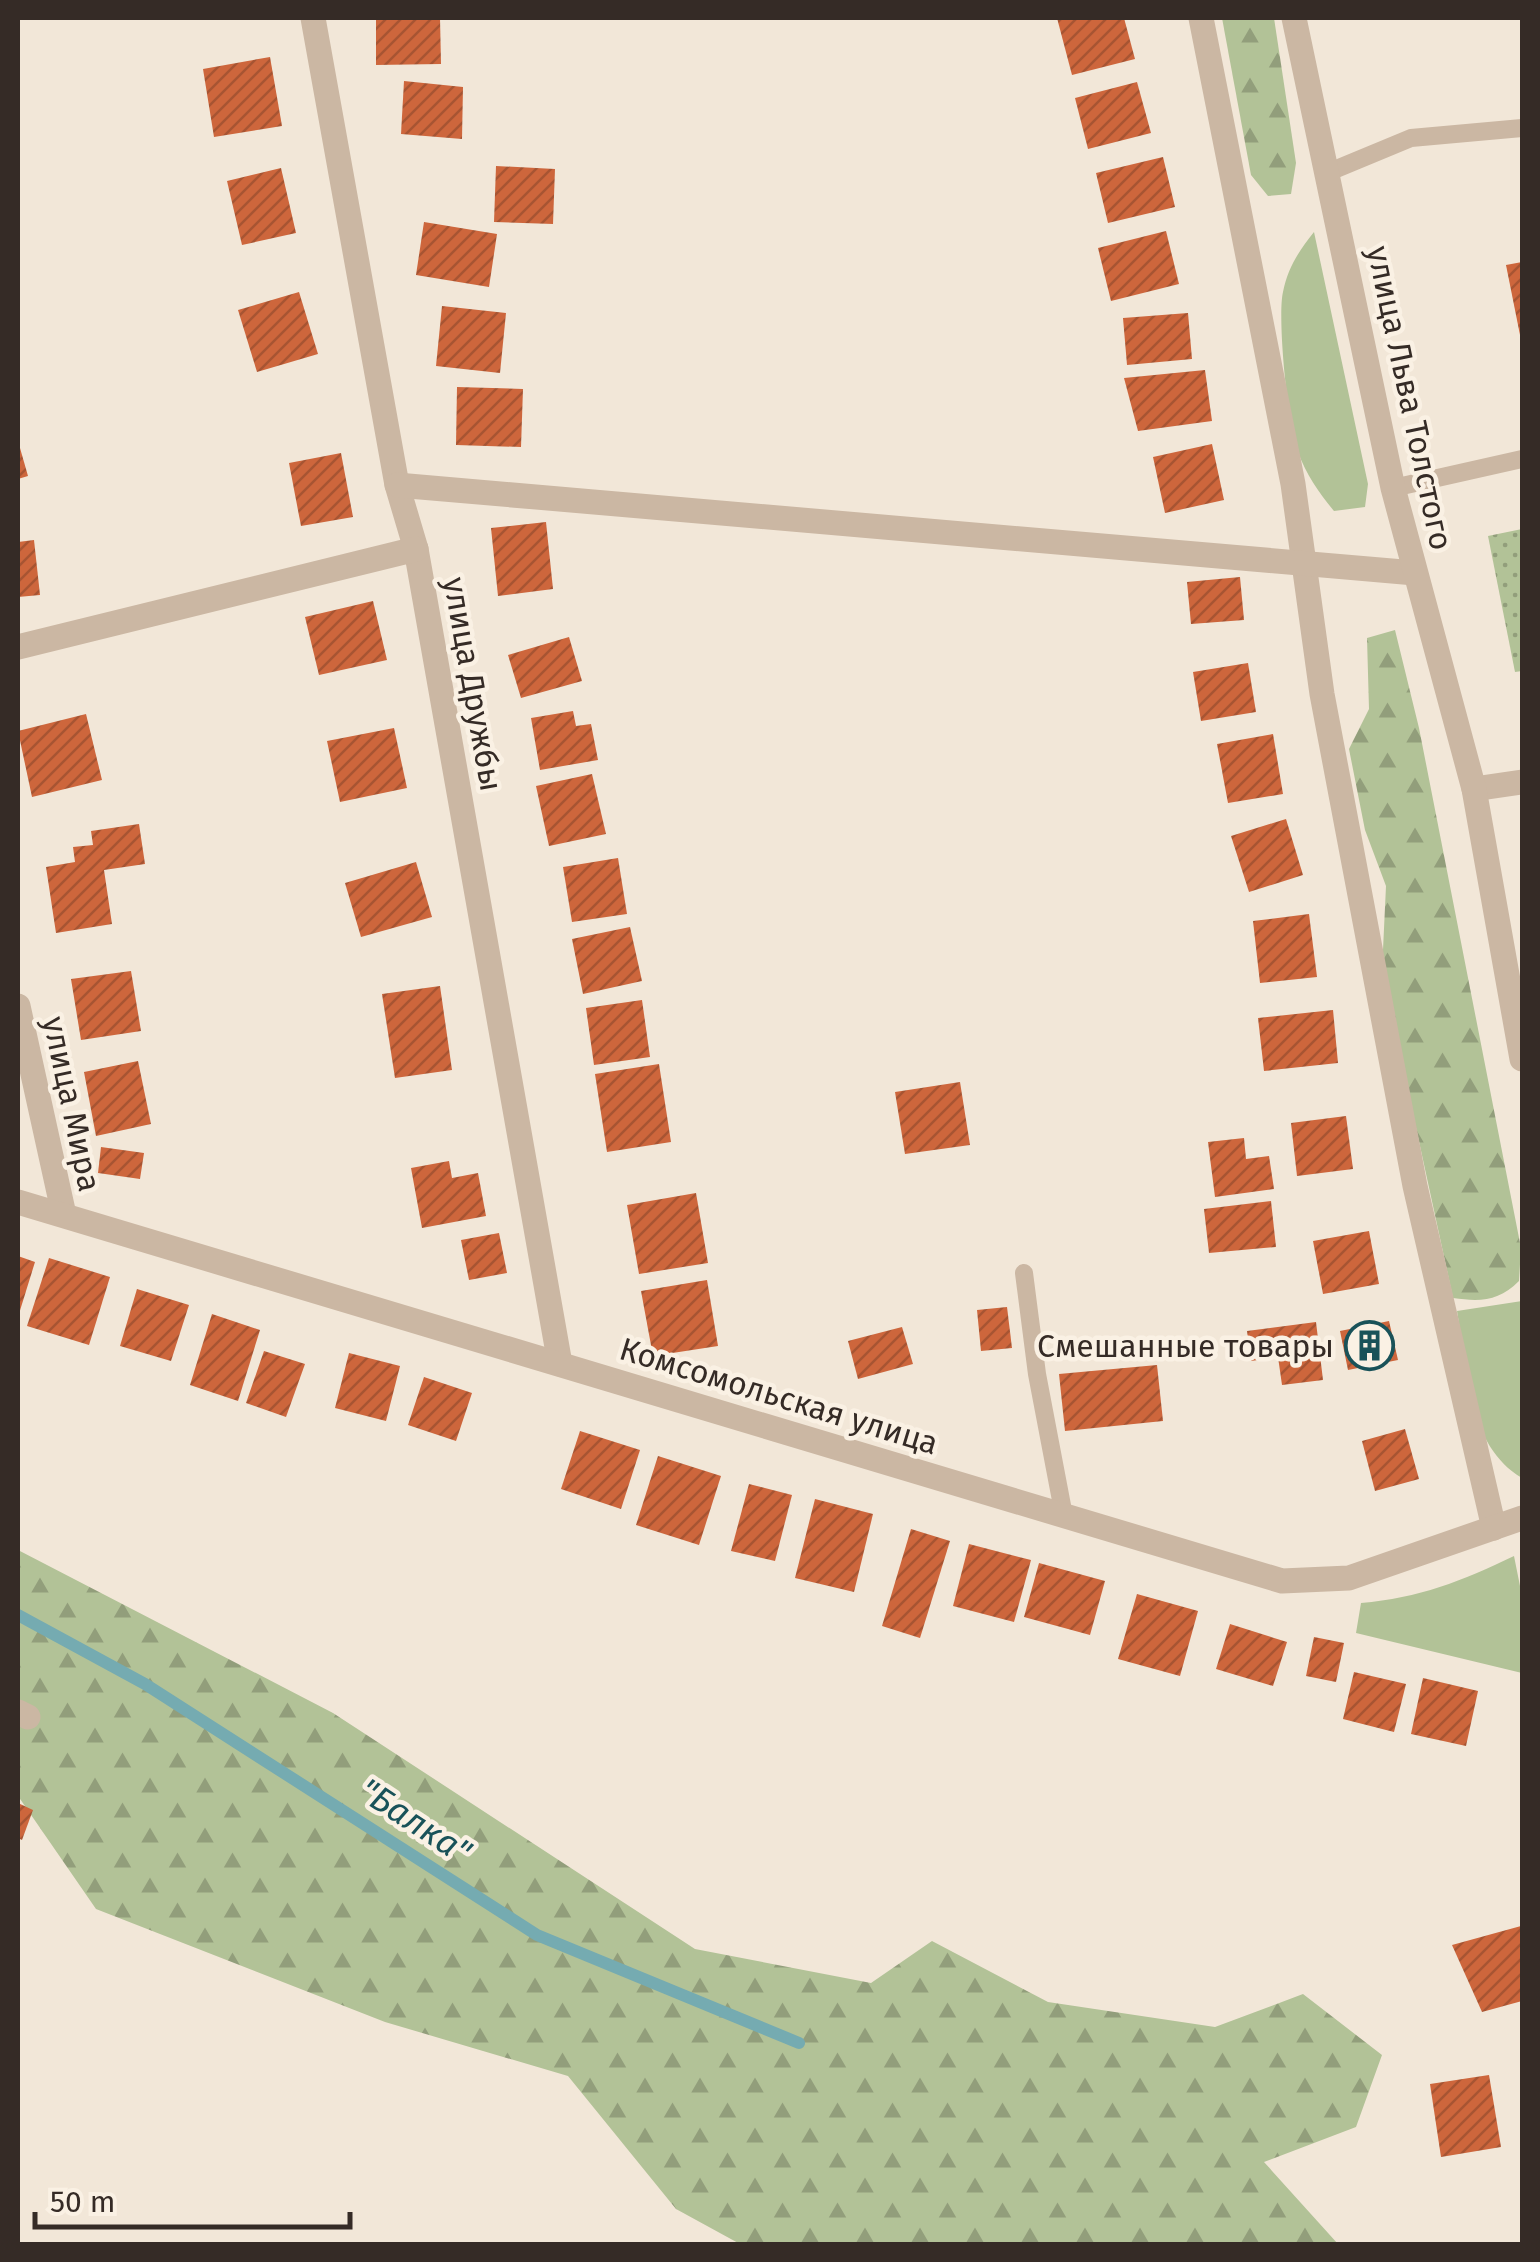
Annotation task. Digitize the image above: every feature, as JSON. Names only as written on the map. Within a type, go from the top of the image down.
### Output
[{"type":"street","name":"улица Дружбы","points":[[313,18],[397,485],[416,549],[560,1364]]},
{"type":"street","points":[[1201,18],[1293,484],[1322,694],[1415,1186],[1494,1528]]},
{"type":"street","name":"улица Льва Толстого","points":[[1294,18],[1393,488],[1474,790],[1522,1059]]},
{"type":"street","points":[[397,485],[1414,573]]},
{"type":"street","points":[[18,648],[416,549]]},
{"type":"street","points":[[1474,790],[1522,782]]},
{"type":"street","name":"улица Мира","points":[[18,1006],[64,1215]]},
{"type":"street","name":"Комсомольская улица","points":[[18,1202],[1282,1581],[1349,1578],[1522,1518]]},
{"type":"lane","points":[[1329,172],[1411,138],[1522,128]]},
{"type":"lane","points":[[1393,488],[1522,459]]},
{"type":"lane","points":[[1024,1273],[1037,1374],[1064,1516]]},
{"type":"green space","points":[[1222,18],[1274,18],[1296,163],[1291,194],[1268,196],[1251,175]]},
{"type":"green space","points":[[1314,232],[1368,484],[1365,507],[1334,511],[1313,483],[1298,452],[1282,347],[1285,283]]},
{"type":"green space","points":[[1522,529],[1522,671],[1515,672],[1488,536]]},
{"type":"green space","points":[[1395,630],[1419,728],[1521,1248],[1519,1281],[1504,1293],[1481,1300],[1453,1298],[1382,971],[1386,886],[1365,830],[1349,749],[1369,709],[1367,638]]},
{"type":"green space","points":[[1522,1301],[1522,1478],[1504,1464],[1480,1426],[1467,1381],[1457,1311]]},
{"type":"green space","points":[[18,1550],[333,1713],[695,1949],[871,1983],[932,1941],[1048,2002],[1215,2027],[1303,1994],[1382,2055],[1356,2127],[1264,2162],[1338,2244],[740,2244],[676,2209],[568,2076],[385,2022],[96,1909],[18,1796]]},
{"type":"green space","points":[[1514,1556],[1522,1596],[1522,1673],[1356,1633],[1361,1603],[1440,1587]]},
{"type":"building","points":[[376,18],[440,18],[441,64],[376,65]]},
{"type":"building","points":[[1057,18],[1124,18],[1135,59],[1072,75]]},
{"type":"building","points":[[270,57],[282,126],[214,137],[203,69]]},
{"type":"building","points":[[404,81],[463,87],[462,139],[401,134]]},
{"type":"building","points":[[1137,82],[1151,133],[1088,149],[1075,98]]},
{"type":"building","points":[[1163,157],[1175,207],[1108,223],[1096,173]]},
{"type":"building","points":[[496,166],[555,169],[553,224],[494,222]]},
{"type":"building","points":[[281,168],[296,233],[242,245],[227,181]]},
{"type":"building","points":[[424,222],[497,234],[489,287],[416,275]]},
{"type":"building","points":[[1166,231],[1179,284],[1111,301],[1098,248]]},
{"type":"building","points":[[1522,262],[1522,340],[1521,340],[1506,265]]},
{"type":"building","points":[[299,292],[318,354],[257,372],[238,310]]},
{"type":"building","points":[[442,306],[506,313],[500,373],[436,366]]},
{"type":"building","points":[[1188,313],[1192,359],[1127,365],[1123,318]]},
{"type":"building","points":[[1205,370],[1212,421],[1138,431],[1124,378]]},
{"type":"building","points":[[457,387],[523,389],[521,447],[456,445]]},
{"type":"building","points":[[18,441],[28,476],[18,479]]},
{"type":"building","points":[[1212,444],[1224,500],[1165,513],[1153,457]]},
{"type":"building","points":[[341,453],[353,517],[301,526],[289,463]]},
{"type":"building","points":[[546,522],[553,589],[498,596],[491,528]]},
{"type":"building","points":[[34,540],[40,595],[18,597],[18,542]]},
{"type":"building","points":[[1240,577],[1244,620],[1191,624],[1187,582]]},
{"type":"building","points":[[373,601],[387,660],[319,675],[305,617]]},
{"type":"building","points":[[569,637],[582,681],[521,698],[508,655]]},
{"type":"building","points":[[1248,663],[1256,712],[1201,721],[1193,672]]},
{"type":"building","points":[[573,711],[576,726],[591,724],[598,760],[540,770],[531,718]]},
{"type":"building","points":[[86,714],[102,780],[32,797],[18,731]]},
{"type":"building","points":[[394,728],[407,788],[340,802],[327,741]]},
{"type":"building","points":[[1273,734],[1283,794],[1228,803],[1217,744]]},
{"type":"building","points":[[592,774],[606,834],[549,846],[536,786]]},
{"type":"building","points":[[1286,819],[1303,875],[1249,892],[1231,836]]},
{"type":"building","points":[[139,824],[145,864],[104,870],[112,924],[56,933],[46,867],[75,862],[73,847],[93,845],[91,831]]},
{"type":"building","points":[[618,858],[627,914],[572,922],[563,867]]},
{"type":"building","points":[[416,862],[432,917],[361,937],[345,883]]},
{"type":"building","points":[[1309,914],[1317,977],[1260,983],[1253,921]]},
{"type":"building","points":[[630,927],[642,981],[583,994],[572,939]]},
{"type":"building","points":[[131,971],[141,1031],[81,1040],[71,979]]},
{"type":"building","points":[[440,986],[452,1070],[395,1078],[382,994]]},
{"type":"building","points":[[642,1000],[650,1057],[594,1065],[586,1008]]},
{"type":"building","points":[[1333,1010],[1338,1063],[1264,1071],[1258,1018]]},
{"type":"building","points":[[138,1061],[151,1124],[96,1136],[84,1072]]},
{"type":"building","points":[[659,1064],[671,1142],[607,1152],[595,1074]]},
{"type":"building","points":[[960,1082],[970,1145],[905,1154],[895,1092]]},
{"type":"building","points":[[1346,1116],[1353,1169],[1297,1176],[1291,1123]]},
{"type":"building","points":[[1244,1138],[1246,1159],[1269,1156],[1274,1189],[1215,1197],[1208,1142]]},
{"type":"building","points":[[101,1147],[144,1153],[140,1179],[98,1173]]},
{"type":"building","points":[[449,1161],[452,1178],[478,1173],[486,1216],[422,1228],[411,1168]]},
{"type":"building","points":[[696,1193],[708,1263],[639,1274],[627,1205]]},
{"type":"building","points":[[1271,1201],[1276,1247],[1209,1253],[1204,1209]]},
{"type":"building","points":[[1369,1231],[1379,1284],[1323,1294],[1313,1241]]},
{"type":"building","points":[[499,1233],[507,1273],[469,1280],[461,1240]]},
{"type":"building","points":[[18,1256],[35,1262],[18,1317]]},
{"type":"building","points":[[49,1258],[110,1277],[89,1345],[27,1326]]},
{"type":"building","points":[[707,1280],[718,1346],[653,1356],[641,1291]]},
{"type":"building","points":[[137,1289],[189,1305],[171,1361],[120,1346]]},
{"type":"building","points":[[1007,1307],[1012,1348],[981,1351],[977,1310]]},
{"type":"building","points":[[212,1314],[260,1330],[238,1401],[190,1385]]},
{"type":"building","name":"Смешанные товары","points":[[1389,1321],[1398,1360],[1348,1370],[1340,1331]]},
{"type":"building","points":[[1316,1322],[1323,1380],[1282,1385],[1278,1357],[1251,1361],[1247,1331]]},
{"type":"building","points":[[902,1327],[913,1364],[858,1379],[848,1341]]},
{"type":"building","points":[[264,1351],[305,1364],[286,1417],[246,1403]]},
{"type":"building","points":[[349,1353],[400,1366],[386,1421],[335,1408]]},
{"type":"building","points":[[1157,1365],[1163,1421],[1065,1431],[1059,1374]]},
{"type":"building","points":[[424,1377],[472,1393],[456,1441],[408,1425]]},
{"type":"building","points":[[1405,1429],[1419,1479],[1375,1491],[1362,1441]]},
{"type":"building","points":[[580,1431],[640,1450],[621,1509],[561,1489]]},
{"type":"building","points":[[658,1456],[721,1476],[699,1545],[636,1525]]},
{"type":"building","points":[[749,1484],[792,1495],[775,1561],[731,1551]]},
{"type":"building","points":[[815,1499],[873,1514],[854,1592],[795,1578]]},
{"type":"building","points":[[911,1529],[950,1541],[920,1638],[882,1626]]},
{"type":"building","points":[[969,1544],[1031,1560],[1014,1622],[953,1606]]},
{"type":"building","points":[[1039,1563],[1105,1581],[1090,1635],[1024,1617]]},
{"type":"building","points":[[1137,1594],[1198,1611],[1180,1676],[1118,1659]]},
{"type":"building","points":[[1230,1624],[1287,1642],[1273,1686],[1216,1669]]},
{"type":"building","points":[[1314,1637],[1344,1643],[1336,1682],[1306,1676]]},
{"type":"building","points":[[1354,1672],[1406,1684],[1394,1732],[1343,1719]]},
{"type":"building","points":[[1423,1678],[1478,1691],[1466,1746],[1411,1734]]},
{"type":"building","points":[[18,1803],[33,1810],[22,1840],[18,1838]]},
{"type":"building","points":[[1521,1926],[1522,2001],[1482,2012],[1452,1945]]},
{"type":"building","points":[[1489,2075],[1501,2147],[1441,2157],[1430,2084]]},
{"type":"waterway","name":"\"Балка\"","points":[[18,1615],[145,1684],[537,1935],[799,2043]]},
{"type":"place","name":"Смешанные товары","points":[[1369,1346]]}]
